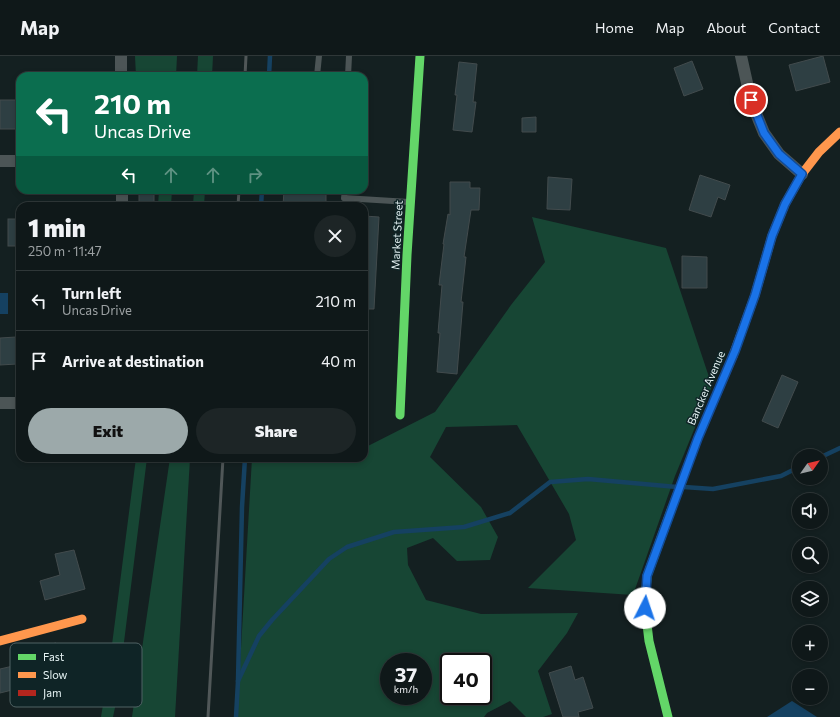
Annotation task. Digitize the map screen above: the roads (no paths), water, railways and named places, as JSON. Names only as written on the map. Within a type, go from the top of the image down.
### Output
[{"type":"street","points":[[121,56],[121,72]]},
{"type":"street","name":"Market Street","points":[[400,415],[420,56]]},
{"type":"street","points":[[741,56],[751,100],[764,133],[779,154],[802,174]]},
{"type":"street","name":"Bancker Avenue","points":[[668,717],[649,641],[645,608],[647,576],[698,438],[735,351],[755,295],[772,236],[785,204],[802,174],[820,152],[840,132]]},
{"type":"street","points":[[0,161],[16,161]]},
{"type":"street","points":[[0,404],[16,404]]},
{"type":"street","points":[[0,641],[82,619]]},
{"type":"lane","points":[[317,72],[319,56]]},
{"type":"lane","points":[[348,72],[349,56]]},
{"type":"lane","points":[[344,194],[344,198],[411,202]]},
{"type":"water","points":[[0,293],[8,293],[8,314],[0,314]]},
{"type":"water","points":[[792,701],[792,705],[798,705],[817,717],[767,717]]},
{"type":"waterway","points":[[269,72],[270,56]]},
{"type":"waterway","points":[[261,202],[262,194]]},
{"type":"waterway","points":[[828,454],[840,448]]},
{"type":"waterway","points":[[236,717],[242,507],[245,462]]},
{"type":"waterway","points":[[684,487],[713,489],[781,476],[792,470]]},
{"type":"waterway","points":[[238,681],[259,636],[272,620],[329,559],[347,547],[394,532],[464,527],[510,513],[550,482],[588,479],[677,487]]},
{"type":"railway","points":[[245,72],[246,56]]},
{"type":"railway","points":[[238,202],[239,194]]},
{"type":"railway","points":[[208,717],[223,462]]}]
